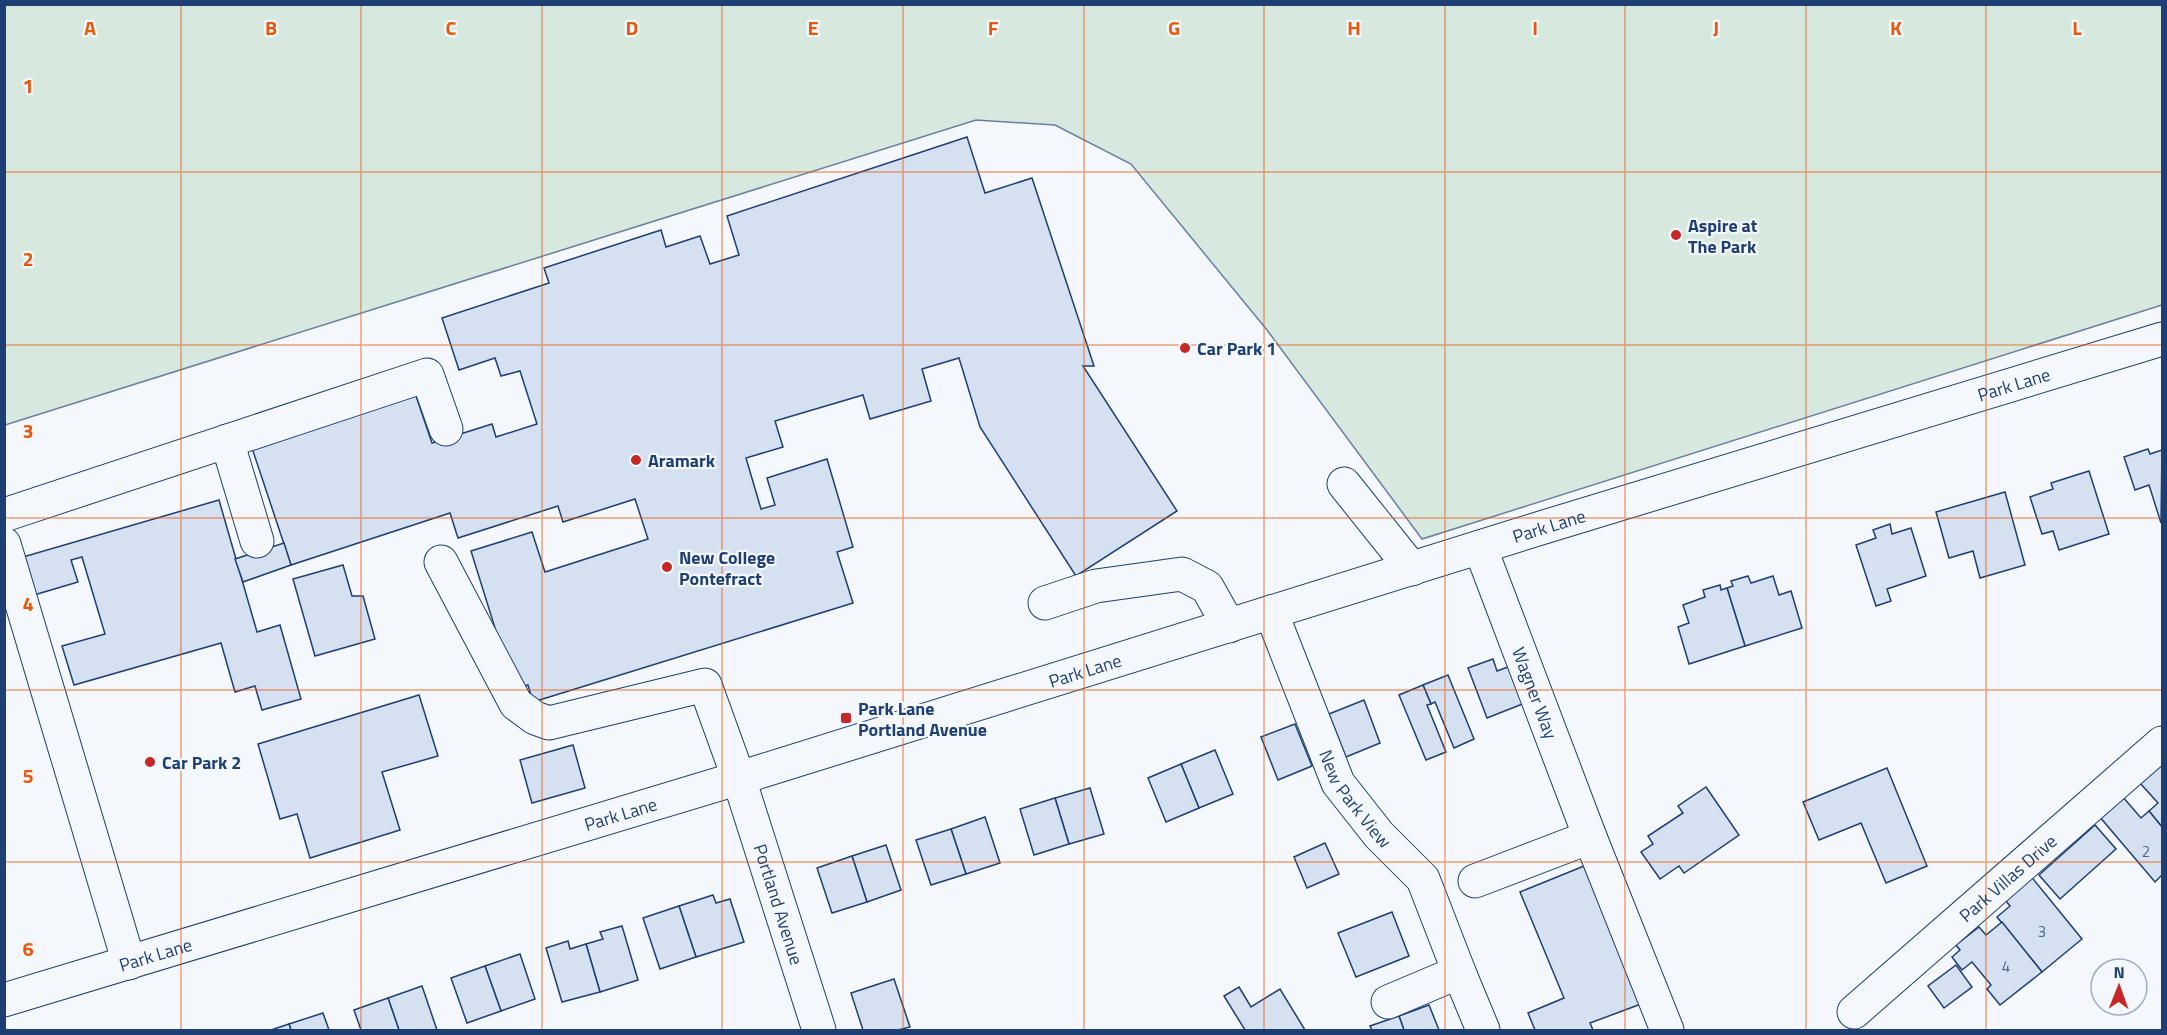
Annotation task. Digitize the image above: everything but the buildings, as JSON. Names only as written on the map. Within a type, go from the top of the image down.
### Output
[{"type":"main road","name":"Park Lane","points":[[4,1000],[738,778],[1480,547],[2163,339]]},
{"type":"main road","points":[[4,515],[427,375],[446,429]]},
{"type":"main road","points":[[227,441],[257,541]]},
{"type":"main road","points":[[1344,484],[1412,569]]},
{"type":"main road","points":[[4,544],[129,963]]},
{"type":"main road","name":"Wagner Way","points":[[1480,547],[1590,837],[1667,1030]]},
{"type":"main road","name":"Portland Avenue","points":[[441,562],[516,704],[535,718],[549,723],[705,685],[738,778],[819,1030]]},
{"type":"main road","points":[[1045,603],[1096,585],[1182,574],[1207,587],[1229,626]]},
{"type":"main road","name":"New Park View","points":[[1271,612],[1338,783],[1379,836],[1423,879],[1483,1030]]},
{"type":"main road","name":"Park Villas Drive","points":[[1854,1012],[2163,743]]},
{"type":"main road","points":[[1475,881],[1590,837]]},
{"type":"main road","points":[[1388,1002],[1459,972]]},
{"type":"shaded area","name":"Aspire at The Park","points":[[5,4],[2162,5],[2162,305],[1422,539],[1267,330],[1131,164],[1055,125],[976,120],[5,425]]},
{"type":"place","name":"Aspire at The Park","points":[[1676,235]]},
{"type":"place","name":"Car Park 1","points":[[1185,348]]},
{"type":"place","name":"Aramark","points":[[636,460]]},
{"type":"place","name":"New College Pontefract","points":[[667,567]]},
{"type":"place","name":"Park Lane Portland Avenue","points":[[846,718]]},
{"type":"place","name":"Car Park 2","points":[[150,762]]}]
